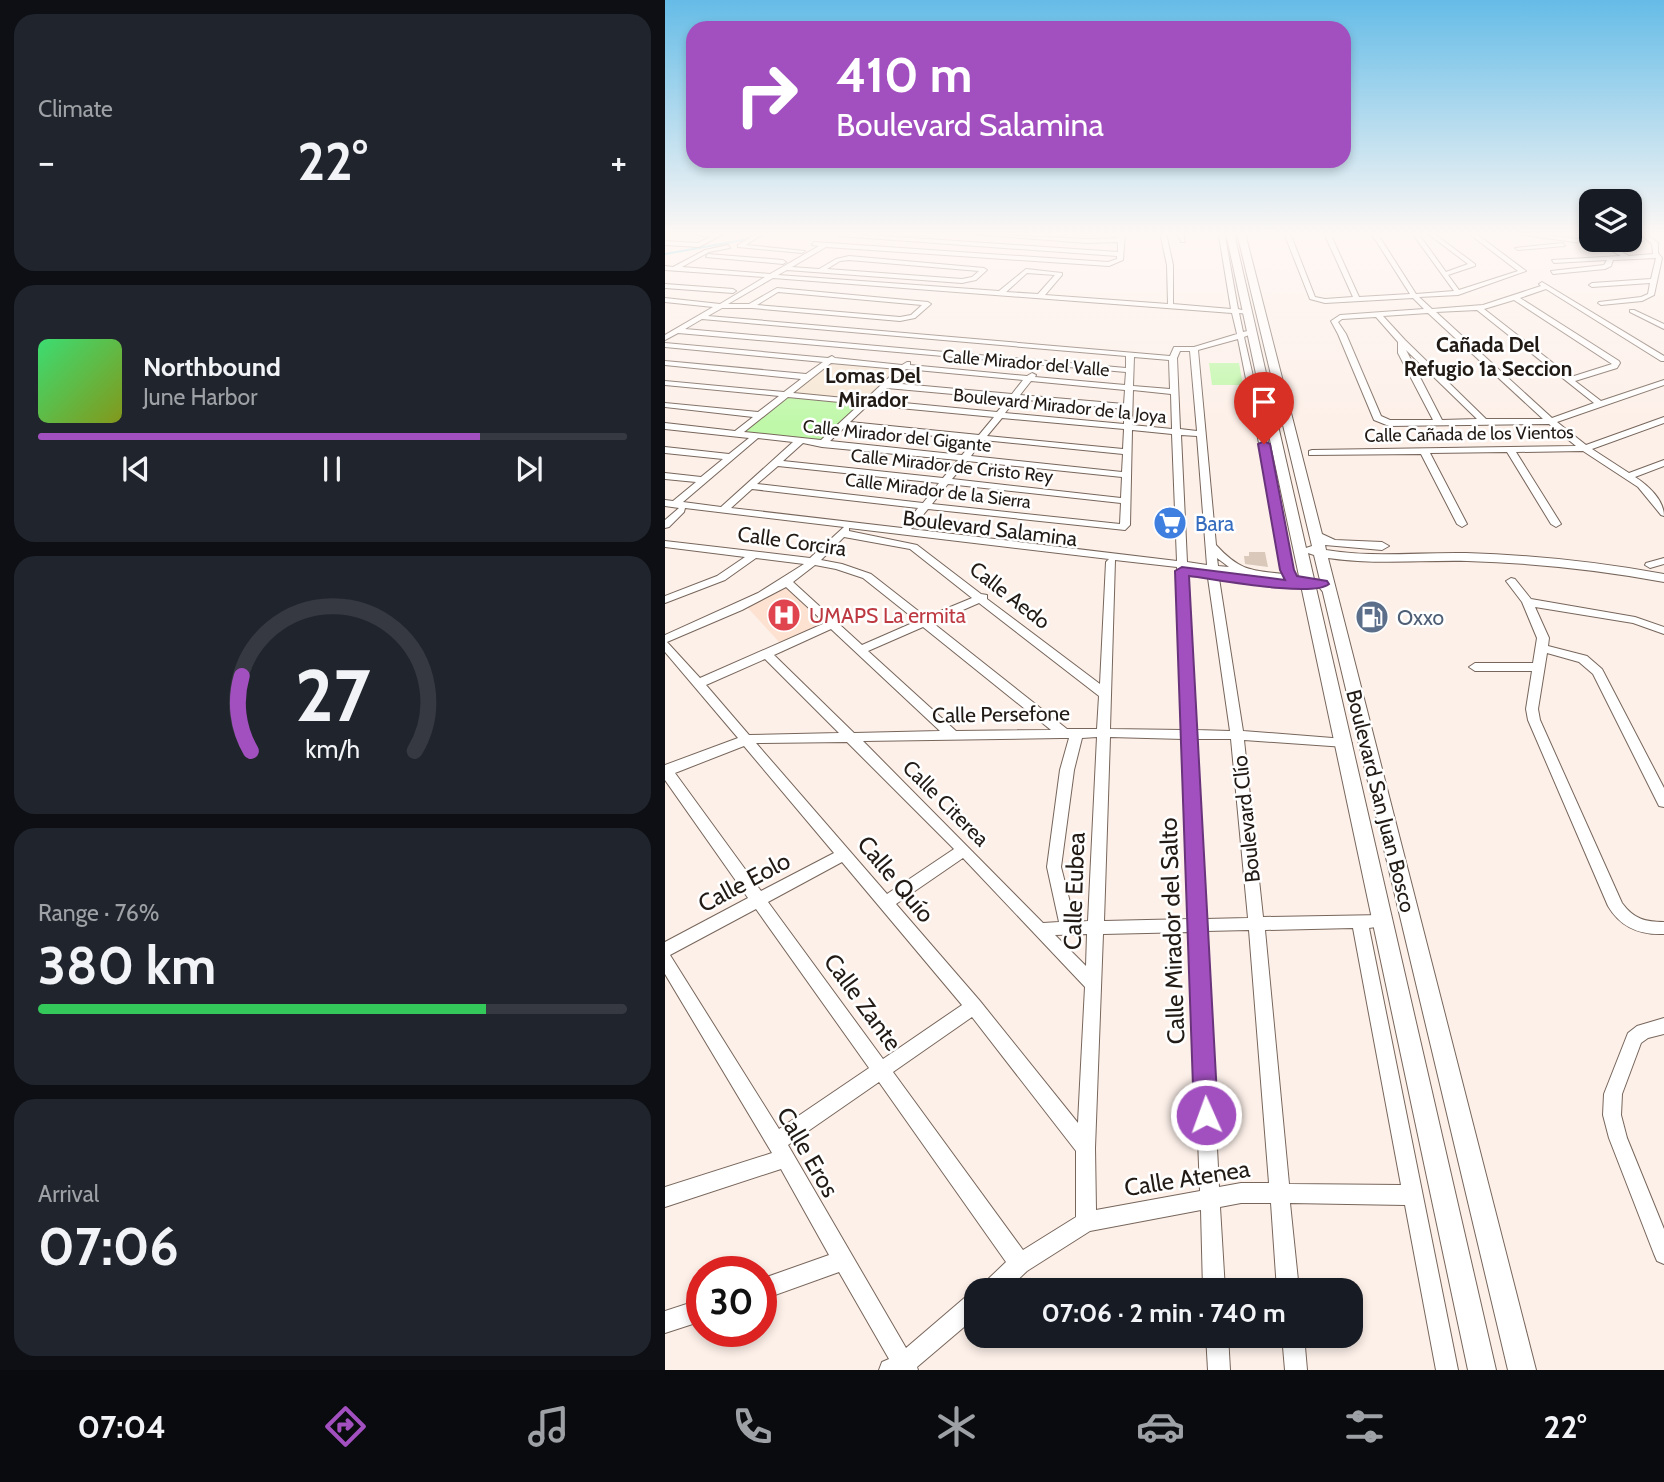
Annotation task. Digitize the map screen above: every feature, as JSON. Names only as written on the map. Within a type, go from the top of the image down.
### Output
[{"type":"main road","points":[[1245,297],[1296,527],[1307,532],[1312,545]]},
{"type":"main road","name":"Boulevard San Juan Bosco","points":[[1257,297],[1312,545],[1345,743],[1482,1370]]},
{"type":"main road","points":[[1254,337],[1268,341]]},
{"type":"main road","points":[[1312,545],[1474,546],[1539,550],[1657,566]]},
{"type":"main road","points":[[1312,545],[1356,556],[1482,557],[1574,562],[1664,578]]},
{"type":"main road","points":[[1319,583],[1336,561],[1356,556]]},
{"type":"main road","name":"Boulevard San Juan Bosco","points":[[1319,583],[1522,1370]]},
{"type":"street","points":[[665,338],[700,317],[725,297]]},
{"type":"street","points":[[665,331],[728,297]]},
{"type":"street","points":[[750,307],[766,297]]},
{"type":"street","points":[[665,300],[900,319],[913,317],[927,303],[857,297]]},
{"type":"street","points":[[1039,297],[1248,312]]},
{"type":"street","points":[[1171,297],[1171,303]]},
{"type":"street","points":[[1234,297],[1287,570],[1291,579]]},
{"type":"street","points":[[1312,297],[1325,301],[1386,297]]},
{"type":"street","points":[[1415,297],[1551,421],[1640,485],[1664,513]]},
{"type":"street","points":[[1564,297],[1664,359]]},
{"type":"street","points":[[1610,297],[1616,301]]},
{"type":"street","points":[[1601,303],[1650,297]]},
{"type":"street","points":[[1570,380],[1614,366],[1616,363],[1516,298],[1479,308],[1334,319],[1377,418],[1389,423],[1551,421],[1664,382]]},
{"type":"street","points":[[1479,308],[1601,405]]},
{"type":"street","points":[[1632,311],[1664,327]]},
{"type":"street","points":[[1377,314],[1485,423]]},
{"type":"street","points":[[1646,317],[1664,316]]},
{"type":"street","points":[[700,317],[867,329],[936,338],[1055,345],[1130,354],[1175,353],[1241,335],[1254,337]]},
{"type":"street","points":[[666,384],[763,320]]},
{"type":"street","points":[[736,434],[867,329]]},
{"type":"street","points":[[678,331],[1128,370]]},
{"type":"street","points":[[822,444],[936,338]]},
{"type":"street","points":[[1402,342],[1402,353],[1439,423]]},
{"type":"street","name":"Calle Mirador del Valle","points":[[665,345],[1175,392]]},
{"type":"street","points":[[904,532],[1055,345]]},
{"type":"street","name":"Boulevard Clío","points":[[1194,349],[1213,572],[1237,735],[1256,922],[1287,1278]]},
{"type":"street","name":"Calle Mirador del Salto","points":[[1175,353],[1213,1278]]},
{"type":"street","points":[[1125,501],[1130,354]]},
{"type":"street","points":[[665,363],[809,377]]},
{"type":"street","name":"Boulevard Mirador de la Joya","points":[[666,384],[1201,434]]},
{"type":"street","points":[[1417,384],[1445,384]]},
{"type":"street","points":[[885,385],[1127,407]]},
{"type":"street","points":[[665,405],[761,415]]},
{"type":"street","name":"Calle Cañada de los Vientos","points":[[1312,453],[1585,448],[1664,420]]},
{"type":"street","points":[[843,424],[1127,452]]},
{"type":"street","name":"Calle Mirador del Gigante","points":[[665,426],[1126,475]]},
{"type":"street","points":[[665,524],[671,506],[756,436]]},
{"type":"street","points":[[723,510],[800,442]]},
{"type":"street","points":[[1510,449],[1556,524]]},
{"type":"street","points":[[665,450],[730,457]]},
{"type":"street","points":[[1424,450],[1462,524]]},
{"type":"street","name":"Calle Mirador de Cristo Rey","points":[[776,463],[1125,501]]},
{"type":"street","points":[[1628,476],[1664,463]]},
{"type":"street","points":[[665,476],[703,480]]},
{"type":"street","name":"Calle Mirador de la Sierra","points":[[751,486],[1121,528],[1125,525],[1125,501]]},
{"type":"street","name":"Boulevard Salamina","points":[[671,506],[723,510],[1319,583]]},
{"type":"street","name":"Boulevard Salamina","points":[[671,506],[843,531],[1182,568]]},
{"type":"street","points":[[665,639],[737,609],[788,583],[814,562],[843,531]]},
{"type":"street","name":"Calle Aedo","points":[[843,531],[913,547],[983,597],[1105,694]]},
{"type":"street","name":"Calle Corcira","points":[[665,544],[814,562],[838,566],[867,576],[1071,735]]},
{"type":"street","points":[[1211,546],[1230,564],[1254,575]]},
{"type":"street","points":[[1147,562],[1182,548]]},
{"type":"street","points":[[665,600],[721,578],[754,555]]},
{"type":"street","points":[[1657,566],[1664,561]]},
{"type":"street","name":"Calle Eubea","points":[[1086,1222],[1086,1148],[1111,562]]},
{"type":"street","name":"Boulevard Salamina","points":[[1213,572],[1319,583]]},
{"type":"street","points":[[1511,581],[1527,602],[1540,628],[1543,648],[1532,709],[1534,720],[1616,906],[1632,924],[1644,929],[1664,928]]},
{"type":"street","points":[[788,583],[953,736]]},
{"type":"street","points":[[862,649],[983,597]]},
{"type":"street","points":[[1527,602],[1635,620],[1664,631]]},
{"type":"street","points":[[698,684],[834,624]]},
{"type":"street","name":"Calle Quío","points":[[665,645],[974,1006],[1086,1148]]},
{"type":"street","points":[[1543,648],[1583,659],[1598,671],[1664,802]]},
{"type":"street","name":"Calle Citerea","points":[[767,654],[964,850],[1093,985]]},
{"type":"street","points":[[1475,667],[1539,667]]},
{"type":"street","name":"Calle Persefone","points":[[666,771],[748,739],[1104,733],[1237,735],[1345,743]]},
{"type":"street","points":[[1067,927],[1054,867],[1071,735]]},
{"type":"street","name":"Calle Zante","points":[[666,771],[1020,1264]]},
{"type":"street","points":[[886,902],[964,850]]},
{"type":"street","name":"Calle Eolo","points":[[665,950],[844,854]]},
{"type":"street","points":[[1360,921],[1447,1370]]},
{"type":"street","points":[[1040,929],[1383,921]]},
{"type":"street","name":"Calle Eros","points":[[665,961],[780,1150],[900,1368]]},
{"type":"street","points":[[665,1197],[780,1150],[882,1069],[974,1006]]},
{"type":"street","points":[[1664,1026],[1643,1031],[1634,1038],[1613,1094],[1612,1115],[1618,1138],[1664,1254]]},
{"type":"street","name":"Calle Atenea","points":[[1004,1278],[1020,1264],[1086,1222],[1209,1197],[1279,1192],[1414,1195]]},
{"type":"street","points":[[777,1284],[841,1261]]},
{"type":"street","points":[[900,1368],[964,1313]]},
{"type":"street","points":[[665,1322],[686,1315]]},
{"type":"street","points":[[1218,1348],[1219,1370]]},
{"type":"street","points":[[1294,1348],[1296,1370]]},
{"type":"shaded area","points":[[828,361],[903,368],[867,402],[787,395]]},
{"type":"shaded area","name":"UMAPS La ermita","points":[[787,588],[823,624],[780,643],[746,606]]},
{"type":"green space","points":[[1209,363],[1239,363],[1243,385],[1212,385]]},
{"type":"green space","points":[[787,395],[867,402],[823,444],[737,435]]},
{"type":"building","points":[[1249,552],[1265,552],[1268,567],[1245,564],[1244,556],[1249,556]]},
{"type":"place","name":"Bara","points":[[1170,523]]},
{"type":"place","name":"UMAPS La ermita","points":[[784,615]]},
{"type":"place","name":"Oxxo","points":[[1372,617]]},
{"type":"district","name":"Cañada Del Refugio 1a Seccion","points":[[1488,356]]},
{"type":"district","name":"Lomas Del Mirador","points":[[873,387]]},
{"type":"route","points":[[1206,1115],[1182,571],[1309,587],[1322,584],[1291,579],[1287,570],[1264,444]]}]
